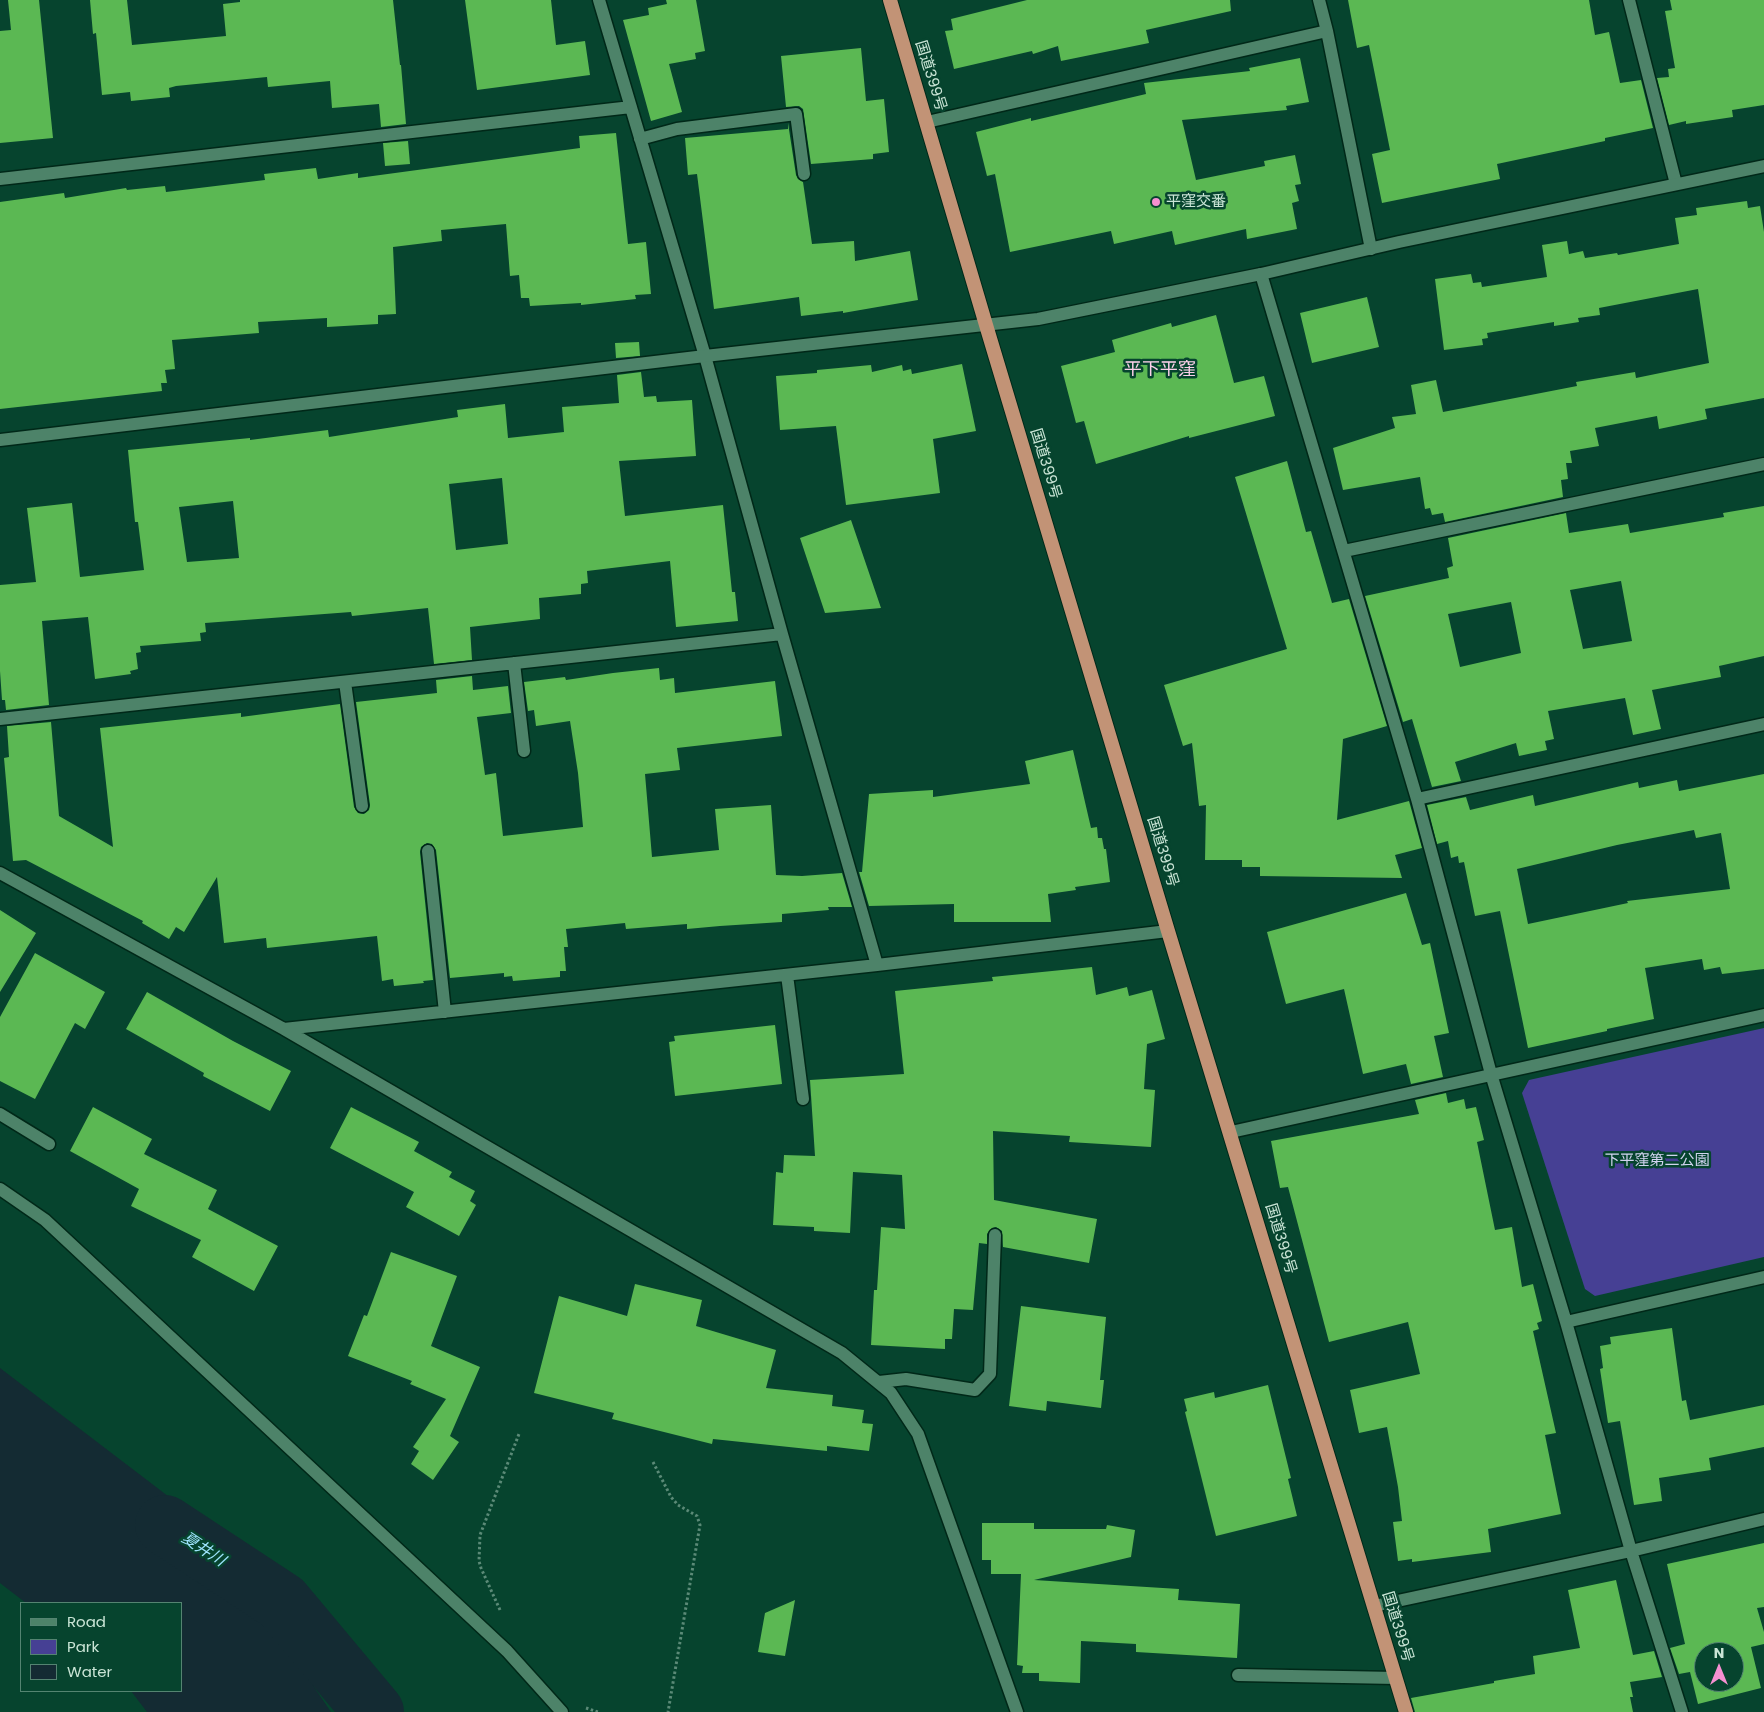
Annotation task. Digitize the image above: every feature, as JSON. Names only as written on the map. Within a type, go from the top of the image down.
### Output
[{"type":"highway","name":"国道399号","points":[[890,0],[1168,931],[1231,1132],[1406,1712]]},
{"type":"street","points":[[598,0],[706,356],[782,634],[877,965]]},
{"type":"street","points":[[1319,0],[1371,249]]},
{"type":"street","points":[[1628,0],[1676,184]]},
{"type":"street","points":[[927,122],[1327,31]]},
{"type":"street","points":[[0,179],[631,107]]},
{"type":"street","points":[[640,139],[677,129],[796,114],[804,174]]},
{"type":"street","points":[[0,440],[706,356],[1038,319],[1261,274],[1764,166]]},
{"type":"street","points":[[1261,274],[1417,799],[1491,1074],[1566,1322],[1631,1551],[1682,1712]]},
{"type":"street","points":[[1344,552],[1764,464]]},
{"type":"street","points":[[0,719],[782,634]]},
{"type":"street","points":[[514,663],[524,751]]},
{"type":"street","points":[[345,682],[362,806]]},
{"type":"street","points":[[1417,799],[1764,724]]},
{"type":"street","points":[[428,851],[445,1012]]},
{"type":"street","points":[[0,873],[284,1029],[842,1353],[892,1393],[918,1434],[1017,1712]]},
{"type":"street","points":[[284,1029],[787,975],[1168,931]]},
{"type":"street","points":[[787,975],[803,1099]]},
{"type":"street","points":[[1231,1132],[1764,1015]]},
{"type":"street","points":[[0,1114],[49,1144]]},
{"type":"street","points":[[0,1189],[45,1220],[507,1651],[562,1712]]},
{"type":"street","points":[[878,1382],[906,1379],[975,1390],[990,1374],[995,1235]]},
{"type":"street","points":[[1566,1322],[1764,1277]]},
{"type":"street","points":[[1374,1606],[1631,1551],[1764,1519]]},
{"type":"street","points":[[1238,1675],[1396,1678]]},
{"type":"path","points":[[501,1613],[479,1561],[480,1535],[518,1434]]},
{"type":"path","points":[[653,1462],[671,1497],[678,1505],[697,1516],[700,1525],[668,1712]]},
{"type":"green space","name":"下平窪第二公園","points":[[1764,1028],[1764,1257],[1595,1296],[1585,1289],[1522,1093],[1529,1080]]},
{"type":"water","points":[[0,1368],[202,1522],[331,1712],[147,1712],[132,1692],[182,1692],[182,1602],[25,1602],[0,1583]]},
{"type":"building","points":[[8,0],[39,0],[53,138],[0,143],[0,31],[11,30]]},
{"type":"building","points":[[90,0],[127,0],[132,45],[226,36],[223,4],[240,2],[240,0],[393,0],[406,124],[381,127],[379,104],[332,108],[330,81],[268,87],[267,77],[176,86],[169,88],[170,97],[131,101],[130,92],[102,95],[96,33],[93,34]]},
{"type":"building","points":[[465,0],[551,0],[556,45],[585,41],[590,75],[477,90]]},
{"type":"building","points":[[666,0],[696,0],[705,51],[695,53],[696,59],[669,64],[682,112],[651,121],[623,20],[649,15],[648,8],[667,4]]},
{"type":"building","points":[[1027,0],[1230,0],[1231,11],[1146,30],[1149,43],[1061,61],[1058,46],[1033,54],[1032,51],[954,69],[945,31],[953,30],[951,19]]},
{"type":"building","points":[[1348,0],[1589,0],[1595,35],[1609,32],[1620,83],[1641,80],[1653,128],[1605,138],[1605,141],[1497,164],[1500,179],[1382,203],[1372,154],[1390,150],[1369,45],[1357,48]]},
{"type":"building","points":[[1670,0],[1764,0],[1764,105],[1732,110],[1733,117],[1686,124],[1686,121],[1669,125],[1657,78],[1669,77],[1668,69],[1675,68],[1665,11],[1672,10]]},
{"type":"building","points":[[861,48],[866,101],[884,99],[889,152],[873,154],[873,159],[811,164],[803,109],[799,106],[786,107],[781,56]]},
{"type":"building","points":[[1300,58],[1309,102],[1286,106],[1287,110],[1182,120],[1196,180],[1265,166],[1264,161],[1295,155],[1301,184],[1295,185],[1299,201],[1292,203],[1297,229],[1247,239],[1246,229],[1175,245],[1172,231],[1114,244],[1111,231],[1010,252],[995,174],[987,176],[976,132],[1031,118],[1031,121],[1146,94],[1144,83],[1250,71],[1249,68]]},
{"type":"building","points":[[788,123],[796,175],[803,182],[812,244],[854,241],[855,261],[910,251],[918,300],[843,313],[843,311],[801,316],[799,297],[714,309],[697,174],[688,175],[685,138],[788,129]]},
{"type":"building","points":[[616,133],[628,244],[646,242],[651,294],[635,295],[636,299],[581,305],[581,303],[530,306],[529,298],[521,298],[519,275],[510,276],[506,224],[441,230],[442,241],[393,247],[396,314],[378,315],[378,324],[327,327],[327,318],[258,322],[259,333],[172,340],[175,369],[165,370],[167,383],[161,383],[162,391],[0,409],[0,202],[64,193],[65,198],[126,188],[127,190],[165,186],[166,192],[265,180],[264,174],[316,168],[318,179],[358,173],[358,178],[580,148],[579,136]]},
{"type":"building","points":[[408,141],[410,164],[385,166],[383,143]]},
{"type":"building","points":[[1747,201],[1748,208],[1760,206],[1764,232],[1764,398],[1705,409],[1707,419],[1659,429],[1657,416],[1595,428],[1599,446],[1570,451],[1572,463],[1566,463],[1568,479],[1561,480],[1563,497],[1445,522],[1443,513],[1432,515],[1430,508],[1425,509],[1420,477],[1343,490],[1333,448],[1395,428],[1392,417],[1416,414],[1411,385],[1436,380],[1443,412],[1577,386],[1576,382],[1635,372],[1636,378],[1709,363],[1698,289],[1599,308],[1600,315],[1578,318],[1579,322],[1554,326],[1554,322],[1487,333],[1488,338],[1482,339],[1483,345],[1444,350],[1435,279],[1471,274],[1473,283],[1481,282],[1482,287],[1547,277],[1542,245],[1567,241],[1569,254],[1583,251],[1585,258],[1617,253],[1618,255],[1679,244],[1675,218],[1697,215],[1696,208]]},
{"type":"building","points":[[1367,297],[1379,347],[1312,363],[1300,313]]},
{"type":"building","points":[[1216,315],[1234,383],[1264,376],[1275,416],[1189,438],[1189,436],[1096,464],[1084,421],[1076,423],[1061,366],[1115,352],[1112,340],[1171,323],[1172,327]]},
{"type":"building","points":[[639,342],[640,356],[616,358],[615,343]]},
{"type":"building","points":[[962,364],[976,431],[933,439],[940,493],[846,505],[836,426],[780,430],[776,376],[817,373],[817,370],[871,365],[872,372],[902,365],[903,371],[911,369],[912,374]]},
{"type":"building","points":[[641,372],[644,397],[656,396],[657,402],[692,400],[696,456],[619,461],[625,516],[723,505],[732,592],[735,592],[738,621],[676,627],[670,561],[587,571],[588,583],[581,584],[581,594],[539,598],[540,619],[470,627],[472,660],[434,664],[428,608],[352,616],[351,612],[205,623],[206,632],[200,633],[201,641],[140,646],[141,652],[136,653],[138,669],[130,671],[131,674],[95,679],[88,617],[42,621],[49,705],[6,710],[5,700],[2,700],[0,671],[0,585],[36,582],[27,508],[72,503],[80,577],[144,570],[138,522],[135,522],[128,450],[250,438],[250,440],[328,430],[329,437],[458,417],[457,410],[505,404],[508,438],[564,432],[562,407],[619,403],[617,375]],"holes":[[[502,478],[508,544],[456,550],[449,484]],[[233,501],[239,558],[187,562],[179,507]]]},
{"type":"building","points":[[1287,461],[1306,532],[1311,531],[1332,603],[1349,599],[1387,726],[1343,739],[1337,820],[1409,801],[1422,848],[1395,855],[1402,878],[1260,876],[1260,867],[1242,867],[1242,860],[1205,860],[1206,805],[1199,806],[1192,743],[1183,746],[1164,685],[1287,649],[1235,477]]},
{"type":"building","points":[[1764,506],[1764,656],[1719,666],[1721,677],[1652,690],[1661,729],[1633,735],[1625,698],[1548,711],[1554,739],[1545,741],[1547,750],[1519,756],[1516,743],[1455,762],[1461,781],[1432,787],[1412,719],[1403,722],[1365,596],[1449,578],[1447,568],[1453,566],[1448,538],[1566,513],[1569,533],[1628,524],[1630,533],[1724,517],[1723,513]],"holes":[[[1621,581],[1632,641],[1583,649],[1570,590]],[[1511,602],[1521,653],[1460,667],[1448,614]]]},
{"type":"building","points":[[851,520],[881,608],[825,613],[800,538]]},
{"type":"building","points":[[659,668],[660,680],[674,678],[675,693],[775,681],[782,736],[677,748],[680,770],[645,774],[652,857],[719,850],[715,809],[771,805],[776,875],[802,876],[842,873],[852,907],[828,907],[829,910],[782,914],[782,922],[687,929],[687,924],[626,929],[625,923],[566,929],[568,947],[564,947],[566,971],[560,971],[560,977],[513,981],[512,976],[504,977],[504,973],[450,978],[436,850],[432,844],[427,843],[421,847],[420,852],[433,980],[423,981],[424,983],[394,986],[393,979],[382,981],[377,936],[267,948],[266,938],[224,943],[217,877],[184,932],[176,927],[169,939],[142,923],[143,921],[26,860],[13,861],[4,758],[9,757],[7,726],[51,722],[59,816],[113,847],[100,728],[241,713],[241,717],[340,704],[354,807],[358,813],[364,814],[369,810],[370,805],[356,702],[437,693],[436,680],[472,676],[473,690],[508,686],[511,713],[477,717],[485,775],[496,773],[503,836],[583,827],[578,773],[570,721],[536,726],[534,710],[528,711],[524,682],[565,677],[566,680]]},
{"type":"building","points":[[1073,750],[1091,828],[1097,827],[1098,838],[1102,838],[1104,849],[1106,849],[1110,882],[1075,887],[1076,890],[1048,894],[1051,922],[954,922],[954,904],[869,906],[859,872],[862,872],[869,794],[933,790],[933,797],[1030,784],[1025,761]]},
{"type":"building","points":[[1764,774],[1764,969],[1722,974],[1720,967],[1704,970],[1702,959],[1645,968],[1654,1019],[1528,1048],[1500,911],[1475,916],[1464,862],[1459,863],[1458,856],[1451,858],[1448,841],[1437,844],[1427,805],[1466,797],[1470,810],[1533,795],[1535,806],[1638,782],[1639,788],[1677,780],[1679,791]],"holes":[[[1694,830],[1696,838],[1721,833],[1730,889],[1627,901],[1628,903],[1528,924],[1517,869],[1617,845]]]},
{"type":"building","points":[[1406,893],[1422,945],[1430,943],[1449,1033],[1434,1036],[1443,1077],[1411,1084],[1406,1064],[1363,1074],[1344,989],[1286,1004],[1267,932]]},
{"type":"building","points":[[0,910],[36,933],[0,992]]},
{"type":"building","points":[[35,953],[105,992],[85,1029],[75,1023],[35,1099],[0,1081],[0,1017]]},
{"type":"building","points":[[1092,967],[1096,995],[1127,987],[1129,996],[1152,990],[1165,1039],[1147,1044],[1144,1089],[1155,1090],[1151,1147],[1069,1142],[1070,1136],[993,1131],[994,1200],[1097,1219],[1089,1263],[1003,1247],[1002,1231],[996,1227],[992,1228],[987,1234],[987,1244],[979,1243],[973,1310],[954,1309],[952,1339],[945,1339],[945,1349],[871,1345],[874,1290],[877,1290],[881,1227],[905,1229],[902,1175],[853,1172],[850,1233],[814,1231],[814,1227],[773,1225],[776,1172],[783,1173],[784,1155],[815,1156],[810,1080],[904,1074],[895,991],[993,981],[992,977]]},
{"type":"building","points":[[147,992],[233,1041],[291,1071],[270,1111],[203,1076],[204,1073],[126,1029]]},
{"type":"building","points":[[775,1025],[782,1084],[675,1096],[669,1042],[675,1041],[674,1036]]},
{"type":"building","points":[[1446,1093],[1448,1103],[1464,1099],[1466,1109],[1476,1107],[1484,1140],[1477,1142],[1495,1230],[1512,1227],[1522,1287],[1533,1284],[1542,1321],[1537,1323],[1539,1329],[1533,1331],[1556,1433],[1545,1435],[1561,1514],[1488,1529],[1491,1552],[1412,1562],[1412,1559],[1398,1561],[1393,1522],[1402,1521],[1387,1427],[1359,1433],[1350,1390],[1420,1374],[1408,1322],[1329,1342],[1288,1187],[1280,1188],[1271,1141],[1419,1114],[1415,1100]]},
{"type":"building","points":[[93,1107],[152,1139],[144,1154],[217,1190],[208,1209],[278,1246],[254,1291],[192,1257],[201,1240],[131,1206],[139,1189],[70,1151]]},
{"type":"building","points":[[351,1107],[419,1142],[414,1151],[452,1172],[449,1177],[475,1191],[470,1201],[476,1205],[459,1236],[406,1207],[414,1192],[330,1148]]},
{"type":"building","points":[[391,1252],[457,1276],[431,1346],[480,1367],[450,1436],[459,1442],[433,1480],[411,1464],[419,1451],[413,1447],[446,1399],[410,1384],[412,1381],[348,1356],[364,1315],[367,1316]]},
{"type":"building","points":[[635,1284],[702,1300],[696,1326],[776,1350],[766,1388],[833,1395],[832,1406],[864,1410],[862,1423],[873,1424],[869,1451],[827,1446],[827,1451],[713,1439],[712,1444],[612,1419],[614,1413],[534,1393],[559,1296],[627,1316]]},
{"type":"building","points":[[1021,1306],[1106,1317],[1100,1380],[1104,1380],[1101,1408],[1047,1401],[1046,1411],[1009,1406]]},
{"type":"building","points":[[1672,1328],[1682,1401],[1686,1400],[1690,1420],[1764,1405],[1764,1447],[1709,1458],[1711,1470],[1659,1478],[1662,1501],[1634,1505],[1620,1421],[1608,1423],[1600,1369],[1603,1368],[1600,1346],[1611,1344],[1610,1337]]},
{"type":"building","points":[[1268,1385],[1291,1478],[1288,1479],[1297,1516],[1216,1536],[1185,1412],[1187,1411],[1184,1399],[1214,1392],[1215,1398]]},
{"type":"building","points":[[982,1523],[1034,1523],[1034,1529],[1106,1529],[1107,1525],[1135,1530],[1131,1557],[1034,1580],[1179,1589],[1178,1600],[1240,1604],[1237,1658],[1136,1652],[1136,1644],[1081,1641],[1080,1683],[1039,1681],[1039,1673],[1022,1673],[1023,1666],[1017,1665],[1021,1574],[991,1574],[991,1560],[982,1560]]},
{"type":"building","points":[[1764,1543],[1764,1607],[1757,1608],[1764,1632],[1764,1644],[1751,1647],[1761,1688],[1698,1704],[1695,1692],[1744,1692],[1744,1642],[1694,1642],[1694,1688],[1690,1672],[1679,1674],[1670,1648],[1685,1644],[1667,1564]]},
{"type":"building","points":[[1616,1580],[1633,1655],[1654,1651],[1662,1677],[1630,1682],[1633,1712],[1415,1712],[1411,1698],[1535,1674],[1533,1656],[1580,1648],[1568,1590]]},
{"type":"building","points":[[795,1600],[785,1656],[758,1652],[765,1613]]},
{"type":"waterway","name":"夏井川","points":[[165,1525],[282,1602],[374,1712]]},
{"type":"place","name":"平窪交番","points":[[1156,202]]},
{"type":"district","name":"平下平窪","points":[[1160,370]]}]
